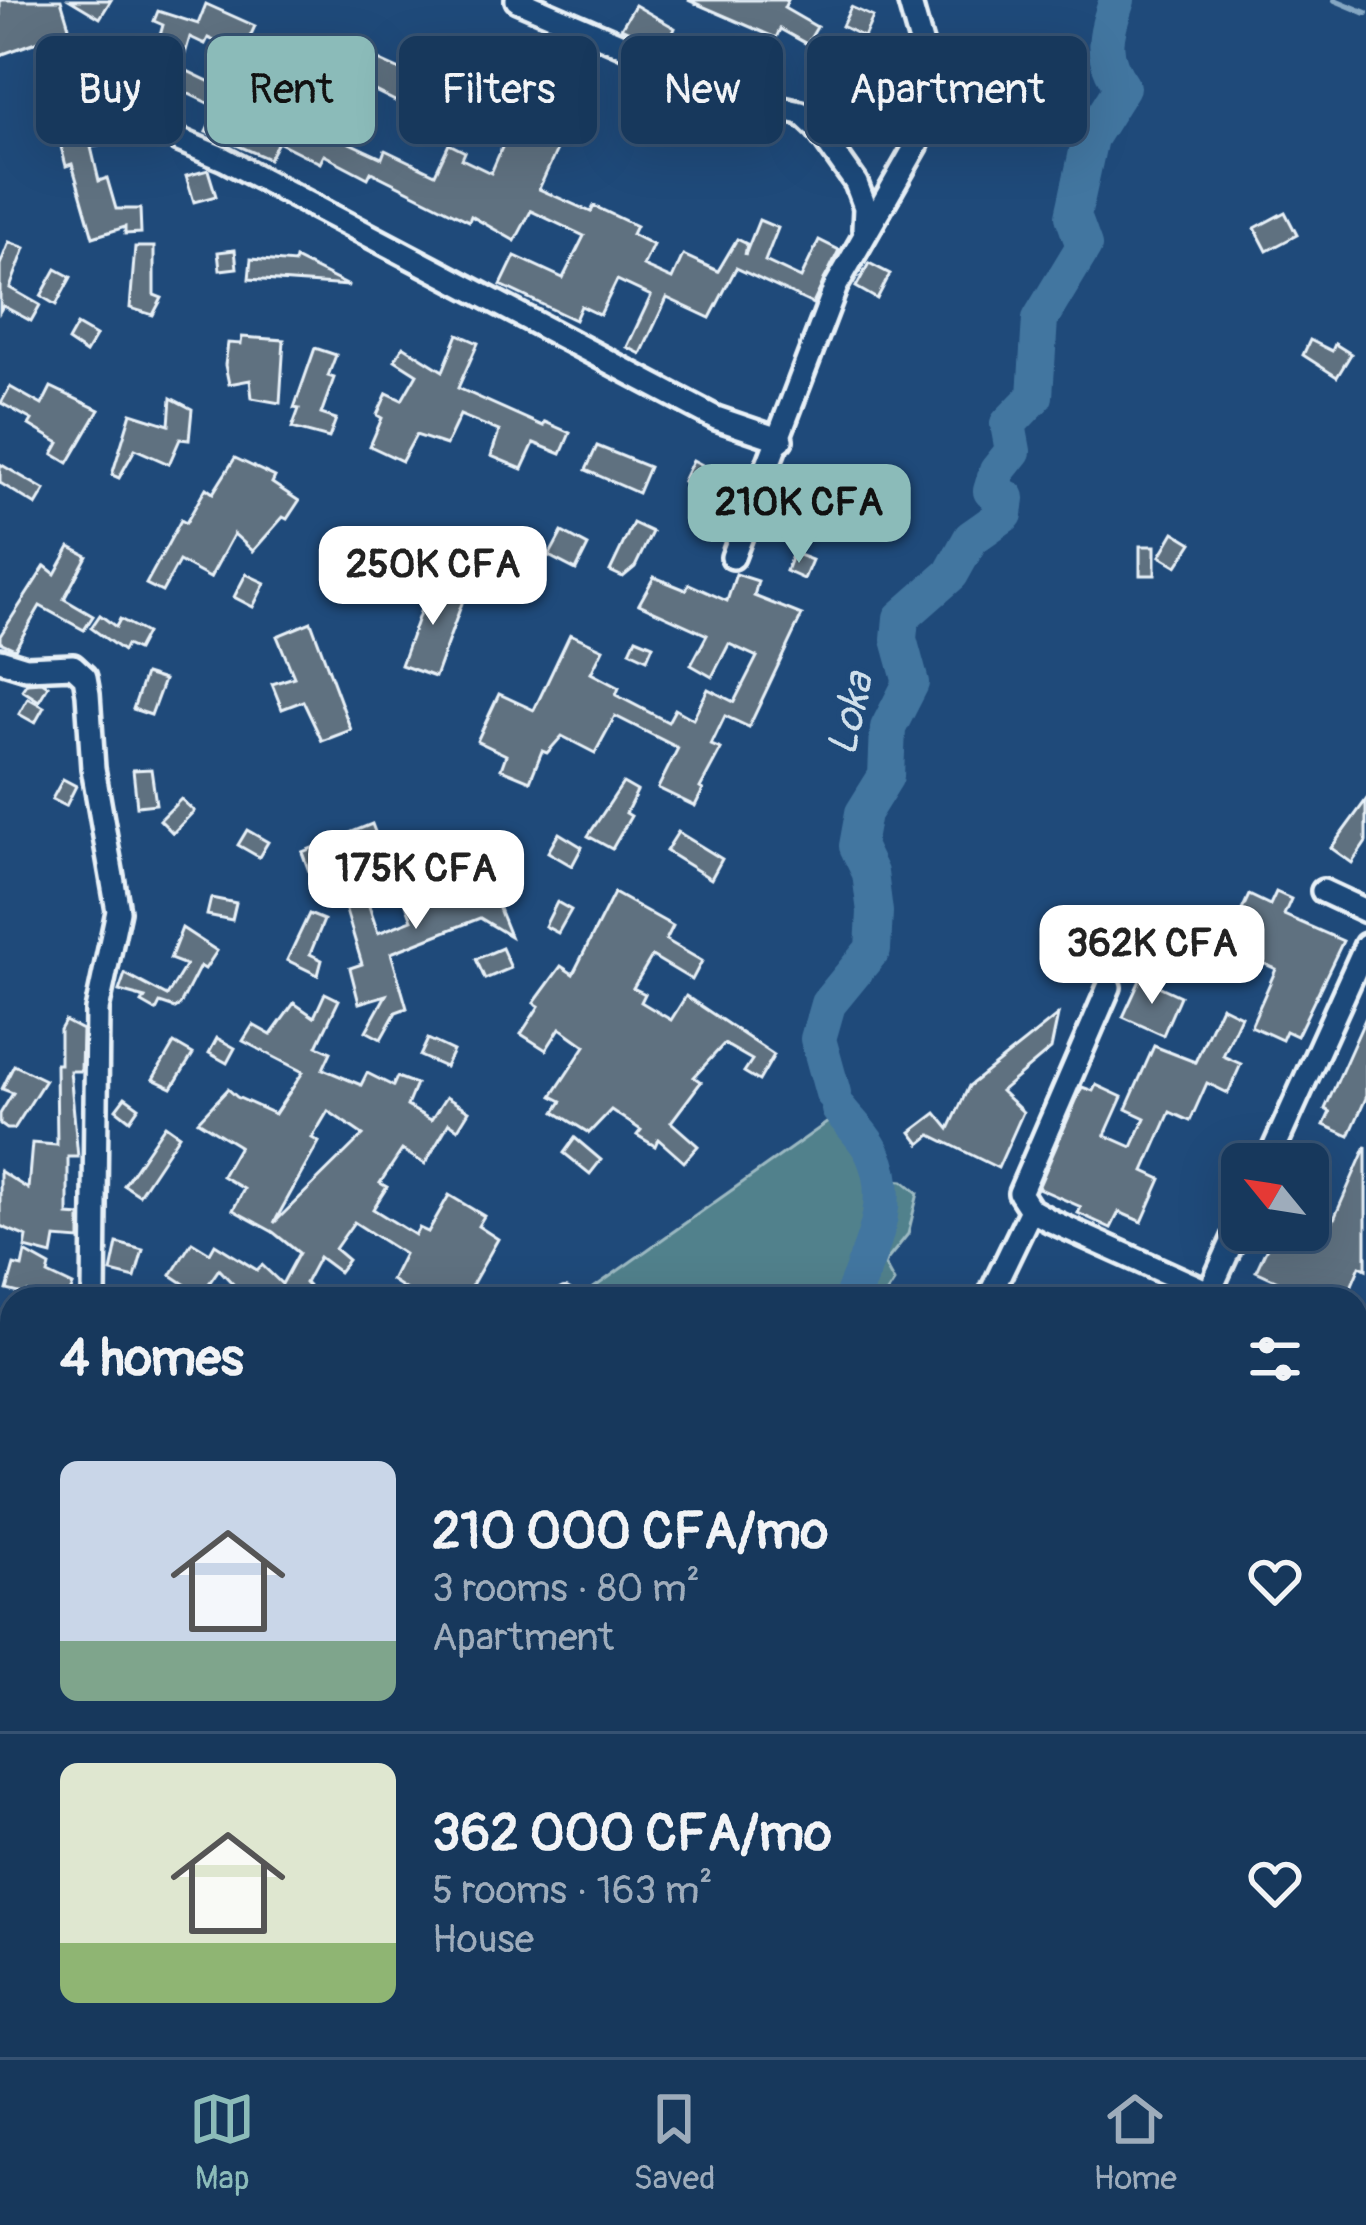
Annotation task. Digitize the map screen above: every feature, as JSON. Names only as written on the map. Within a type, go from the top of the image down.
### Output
[{"type":"street","points":[[517,0],[759,104],[801,113],[856,184],[865,207],[864,233]]},
{"type":"street","points":[[733,557],[836,286],[916,144],[923,53],[909,0]]},
{"type":"street","points":[[183,142],[716,418],[781,440]]},
{"type":"street","points":[[0,660],[26,668],[74,666],[85,677],[88,694],[92,768],[118,911],[98,1010],[94,1287]]},
{"type":"street","points":[[1323,891],[1366,911]]},
{"type":"street","points":[[1276,1143],[1366,945]]},
{"type":"street","points":[[1109,986],[1020,1192],[1031,1210],[1198,1287]]},
{"type":"street","points":[[994,1287],[1031,1210]]},
{"type":"street","points":[[1220,1287],[1232,1251]]},
{"type":"green space","points":[[835,1117],[879,1179],[903,1181],[918,1193],[908,1234],[884,1264],[894,1282],[891,1287],[595,1287]]},
{"type":"building","points":[[0,0],[61,0],[70,30],[36,36],[36,42],[0,55]]},
{"type":"building","points":[[70,0],[111,0],[100,18]]},
{"type":"building","points":[[688,0],[788,0],[784,8],[817,27],[807,36],[807,44],[780,29],[771,36]]},
{"type":"building","points":[[206,4],[255,26],[250,36],[207,36],[205,44],[190,37],[183,61],[183,36],[160,36],[163,25],[154,21],[158,11],[198,24]]},
{"type":"building","points":[[635,5],[675,28],[671,36],[639,36],[621,28]]},
{"type":"building","points":[[851,7],[873,17],[864,36],[842,26]]},
{"type":"building","points":[[375,58],[399,69],[397,102],[375,91]]},
{"type":"building","points":[[183,69],[207,80],[207,103],[183,91]]},
{"type":"building","points":[[60,144],[109,144],[91,147],[99,181],[107,178],[116,209],[140,209],[141,233],[125,234],[125,227],[93,237],[72,164],[66,166]]},
{"type":"building","points":[[234,144],[277,144],[269,159]]},
{"type":"building","points":[[282,144],[352,144],[382,158],[385,150],[435,174],[449,144],[465,152],[462,159],[491,173],[503,144],[552,144],[558,147],[539,189],[591,212],[594,206],[636,226],[632,234],[653,245],[643,266],[672,279],[683,255],[718,271],[737,239],[747,244],[745,255],[759,220],[778,228],[765,261],[801,278],[819,240],[839,250],[813,304],[736,268],[710,318],[667,298],[641,354],[627,347],[651,296],[617,280],[600,315],[581,306],[575,320],[501,285],[515,256],[563,278],[584,236],[531,211],[515,241],[371,172],[368,178],[324,155],[320,163]]},
{"type":"building","points":[[208,170],[216,196],[194,202],[186,176]]},
{"type":"building","points":[[1285,212],[1297,235],[1267,251],[1255,228]]},
{"type":"building","points":[[9,242],[25,248],[10,288],[40,305],[31,321],[3,306],[0,311],[0,265]]},
{"type":"building","points":[[135,247],[154,247],[154,295],[162,298],[153,315],[130,308]]},
{"type":"building","points":[[235,250],[237,268],[220,270],[218,252]]},
{"type":"building","points":[[251,259],[294,263],[295,259],[349,286],[249,279]]},
{"type":"building","points":[[869,263],[890,274],[877,299],[856,287]]},
{"type":"building","points":[[56,269],[71,277],[56,305],[41,296]]},
{"type":"building","points":[[77,325],[96,336],[86,353],[68,341]]},
{"type":"building","points":[[458,334],[478,343],[458,388],[570,433],[561,454],[534,443],[522,469],[491,456],[499,431],[460,415],[446,445],[416,435],[402,461],[370,446],[387,393],[402,400],[417,374],[395,360],[403,346],[443,371]]},
{"type":"building","points":[[242,337],[284,340],[280,403],[252,398],[250,380],[229,384],[228,343],[241,344]]},
{"type":"building","points":[[1310,340],[1332,351],[1335,344],[1351,354],[1337,377],[1303,355]]},
{"type":"building","points":[[315,348],[336,355],[328,376],[334,378],[321,414],[336,419],[329,438],[292,428],[299,409],[294,408]]},
{"type":"building","points":[[10,387],[42,405],[51,387],[99,410],[68,463],[53,454],[59,443],[29,425],[32,420],[1,403]]},
{"type":"building","points":[[171,398],[192,409],[189,440],[180,439],[169,464],[135,449],[119,478],[112,475],[131,413],[169,425]]},
{"type":"building","points":[[597,446],[649,467],[638,493],[586,470]]},
{"type":"building","points":[[235,458],[275,477],[272,483],[299,501],[287,519],[283,517],[253,551],[234,534],[210,578],[179,561],[162,592],[146,584],[181,520],[186,523],[206,488],[213,493]]},
{"type":"building","points":[[693,460],[737,483],[726,502],[683,481]]},
{"type":"building","points":[[0,464],[45,490],[36,505],[0,483]]},
{"type":"building","points":[[633,523],[652,532],[635,567],[623,577],[610,571]]},
{"type":"building","points":[[562,532],[588,546],[576,570],[549,556]]},
{"type":"building","points":[[1174,532],[1192,543],[1177,566],[1160,556]]},
{"type":"building","points":[[392,541],[413,552],[397,582],[376,571]]},
{"type":"building","points":[[1140,546],[1155,546],[1155,575],[1140,575]]},
{"type":"building","points":[[70,547],[87,556],[64,599],[93,616],[84,630],[40,606],[15,649],[0,642],[45,566],[55,574]]},
{"type":"building","points":[[793,553],[812,560],[804,579],[786,571]]},
{"type":"building","points":[[246,574],[265,583],[253,607],[234,597]]},
{"type":"building","points":[[736,574],[758,581],[754,596],[802,615],[749,727],[725,716],[711,745],[721,749],[695,806],[658,788],[678,748],[615,716],[595,753],[562,736],[547,753],[542,751],[530,781],[501,769],[506,755],[477,741],[499,694],[534,710],[570,634],[603,649],[591,673],[619,688],[616,695],[668,722],[675,709],[693,719],[708,689],[734,702],[757,657],[729,644],[712,677],[691,665],[707,635],[639,604],[654,577],[686,590],[689,584],[727,601]]},
{"type":"building","points":[[432,579],[466,592],[435,677],[401,665]]},
{"type":"building","points":[[100,615],[116,627],[120,619],[146,633],[137,650],[126,645],[123,651],[91,628]]},
{"type":"building","points":[[311,622],[351,730],[322,741],[303,701],[282,709],[272,684],[294,677],[277,636]]},
{"type":"building","points":[[636,638],[653,645],[647,659],[630,651]]},
{"type":"building","points":[[145,674],[164,680],[151,715],[133,709]]},
{"type":"building","points":[[27,683],[48,686],[39,701],[22,690]]},
{"type":"building","points":[[28,698],[44,707],[35,723],[19,714]]},
{"type":"building","points":[[151,769],[156,804],[137,806],[133,770]]},
{"type":"building","points":[[63,779],[76,786],[66,806],[52,799]]},
{"type":"building","points":[[623,783],[637,791],[626,813],[631,816],[612,849],[588,836]]},
{"type":"building","points":[[181,799],[194,811],[173,833],[160,820]]},
{"type":"building","points":[[1366,800],[1366,842],[1352,863],[1331,848]]},
{"type":"building","points":[[372,824],[380,845],[310,874],[302,852]]},
{"type":"building","points":[[247,830],[268,842],[259,857],[238,845]]},
{"type":"building","points":[[678,832],[722,859],[711,879],[666,851]]},
{"type":"building","points":[[559,833],[582,847],[572,866],[548,852]]},
{"type":"building","points":[[473,858],[483,881],[487,879],[510,936],[480,918],[391,953],[407,1008],[396,1012],[381,1039],[366,1031],[386,995],[359,1003],[350,968],[362,964],[345,907],[367,900],[378,933],[412,920],[401,890]]},
{"type":"building","points":[[1276,892],[1291,899],[1284,915],[1343,941],[1297,1036],[1286,1031],[1282,1040],[1251,1026],[1276,969],[1247,956],[1252,945],[1230,936],[1249,895],[1270,905]]},
{"type":"building","points":[[614,893],[673,926],[666,940],[702,961],[692,980],[652,956],[633,988],[645,994],[641,1002],[671,1020],[686,996],[774,1055],[759,1081],[744,1072],[752,1060],[724,1044],[694,1077],[701,1082],[671,1122],[698,1146],[684,1162],[658,1139],[655,1146],[637,1135],[641,1130],[611,1110],[589,1133],[555,1112],[562,1101],[552,1096],[585,1046],[560,1028],[546,1050],[521,1034],[539,1006],[534,1003],[561,966],[573,974]]},
{"type":"building","points":[[211,898],[236,903],[232,920],[207,915]]},
{"type":"building","points":[[557,902],[571,910],[558,933],[545,926]]},
{"type":"building","points":[[309,914],[324,920],[310,954],[322,960],[318,975],[287,960]]},
{"type":"building","points":[[182,928],[217,951],[205,969],[200,966],[180,1005],[160,1003],[156,1011],[142,1003],[145,998],[119,991],[125,974],[167,996],[186,965],[170,959]]},
{"type":"building","points":[[502,948],[511,968],[485,979],[476,959]]},
{"type":"building","points":[[1141,978],[1180,996],[1163,1035],[1123,1017]]},
{"type":"building","points":[[325,993],[339,1000],[317,1046],[331,1052],[323,1069],[361,1085],[367,1073],[393,1086],[397,1077],[416,1084],[407,1106],[431,1120],[446,1097],[469,1111],[458,1129],[449,1123],[425,1164],[402,1150],[380,1183],[387,1187],[373,1209],[415,1235],[419,1228],[428,1232],[449,1195],[484,1216],[478,1226],[498,1239],[471,1287],[402,1287],[391,1280],[404,1254],[354,1222],[335,1249],[348,1260],[339,1272],[319,1257],[305,1283],[309,1287],[236,1287],[219,1269],[207,1287],[189,1287],[171,1275],[192,1242],[210,1253],[215,1244],[257,1270],[262,1265],[282,1284],[299,1253],[233,1210],[244,1189],[222,1176],[239,1146],[198,1121],[228,1089],[275,1114],[303,1072],[243,1041],[253,1025],[271,1035],[294,1003],[314,1017]],"holes":[[[328,1111],[363,1135],[274,1223],[319,1142],[312,1138]]]},
{"type":"building","points":[[1221,1006],[1241,1016],[1223,1056],[1241,1064],[1228,1093],[1207,1083],[1190,1121],[1170,1112],[1144,1171],[1161,1179],[1142,1222],[1119,1212],[1111,1228],[1078,1213],[1081,1207],[1038,1188],[1082,1087],[1093,1091],[1096,1085],[1122,1097],[1105,1135],[1132,1147],[1145,1118],[1126,1109],[1154,1046],[1195,1062]]},
{"type":"building","points":[[1058,1015],[1051,1049],[1001,1091],[1023,1112],[998,1168],[931,1135],[920,1144],[911,1132],[936,1113],[949,1129],[969,1086]]},
{"type":"building","points":[[1366,1017],[1366,1098],[1349,1136],[1324,1125],[1330,1112],[1325,1109]]},
{"type":"building","points":[[65,1021],[82,1030],[81,1071],[70,1071],[78,1157],[68,1157],[68,1215],[80,1216],[80,1240],[55,1238],[52,1255],[25,1248],[27,1237],[0,1226],[0,1171],[28,1189],[32,1143],[57,1145],[56,1064],[60,1064],[60,1030]]},
{"type":"building","points":[[217,1038],[235,1048],[227,1063],[209,1053]]},
{"type":"building","points":[[428,1039],[453,1051],[445,1067],[420,1056]]},
{"type":"building","points":[[174,1043],[193,1054],[172,1088],[153,1079]]},
{"type":"building","points":[[14,1065],[45,1080],[14,1129],[7,1129],[0,1124],[0,1114],[13,1093],[2,1089]]},
{"type":"building","points":[[125,1097],[139,1107],[130,1120],[116,1109]]},
{"type":"building","points":[[165,1125],[179,1135],[139,1195],[124,1185]]},
{"type":"building","points":[[575,1138],[601,1160],[590,1174],[564,1153]]},
{"type":"building","points":[[1366,1146],[1366,1269],[1360,1266],[1351,1287],[1291,1287],[1256,1271],[1265,1251],[1329,1251],[1329,1228]]},
{"type":"building","points":[[117,1243],[143,1250],[135,1278],[111,1272]]},
{"type":"building","points":[[25,1252],[50,1266],[48,1274],[73,1286],[8,1287],[14,1265],[22,1267]]},
{"type":"waterway","name":"Loka","points":[[833,1093],[818,1039],[828,1004],[873,949],[870,873],[857,846],[863,813],[886,776],[888,728],[911,683],[899,639],[901,618],[951,574],[971,538],[1005,514],[1007,498],[991,491],[997,471],[1013,451],[1008,424],[1035,396],[1040,319],[1084,246],[1073,216],[1090,138],[1122,87],[1106,45],[1117,0]]},
{"type":"waterway","points":[[1335,0],[1366,13]]},
{"type":"waterway","name":"Loka","points":[[839,1109],[870,1148],[882,1191],[877,1228],[856,1287]]}]
